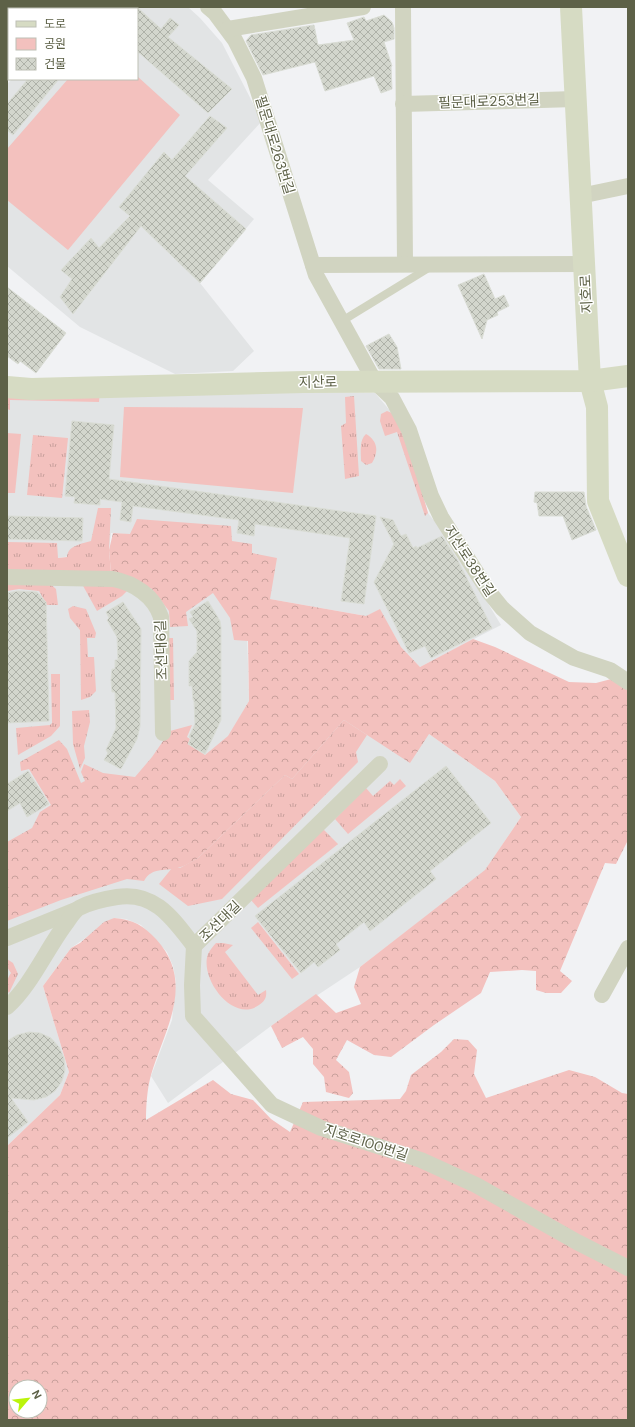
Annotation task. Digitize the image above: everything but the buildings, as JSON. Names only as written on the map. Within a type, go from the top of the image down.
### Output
[{"type":"street","name":"필문대로263번길","points":[[208,7],[228,29],[241,50],[254,78],[316,275],[375,382]]},
{"type":"street","points":[[228,29],[331,10],[363,7]]},
{"type":"street","points":[[403,7],[405,264]]},
{"type":"street","name":"지호로","points":[[571,7],[590,381],[597,407],[598,501],[628,576]]},
{"type":"street","name":"필문대로253번길","points":[[403,104],[575,98]]},
{"type":"street","points":[[580,196],[628,186]]},
{"type":"street","points":[[313,265],[584,264]]},
{"type":"street","name":"지산로","points":[[7,387],[31,389],[375,382],[590,381],[628,376]]},
{"type":"street","name":"지산로38번길","points":[[375,382],[392,398],[408,430],[431,496],[441,517],[489,592],[502,608],[530,633],[574,658],[610,670],[628,682]]},
{"type":"street","name":"조선대6길","points":[[7,577],[113,579],[124,581],[138,588],[149,598],[158,607],[161,617],[163,733]]},
{"type":"street","name":"조선대길","points":[[7,1007],[30,978],[62,928],[78,909],[103,899],[123,896],[144,898],[161,908],[176,922],[194,946],[380,764]]},
{"type":"street","points":[[7,938],[78,909]]},
{"type":"street","name":"지호로100번길","points":[[194,946],[192,985],[193,1016],[272,1105],[321,1128],[421,1160],[476,1185],[577,1242],[628,1268]]},
{"type":"street","points":[[602,995],[628,948]]},
{"type":"lane","points":[[342,321],[434,265]]},
{"type":"shaded area","points":[[188,7],[222,43],[262,121],[208,180],[254,219],[200,283],[254,351],[233,371],[175,374],[80,327],[7,266],[7,84],[11,80],[138,80],[138,8],[22,8]]},
{"type":"shaded area","points":[[7,391],[375,393],[392,413],[409,447],[428,513],[453,545],[501,625],[420,667],[401,647],[380,610],[366,616],[270,599],[226,541],[111,533],[109,550],[58,558],[7,551]]},
{"type":"shaded area","points":[[7,571],[224,586],[247,628],[249,701],[229,736],[344,720],[429,734],[495,781],[521,817],[484,872],[360,967],[271,1026],[168,1103],[151,1076],[172,1020],[176,982],[173,966],[167,952],[141,925],[126,919],[114,918],[71,948],[43,986],[69,1072],[60,1095],[7,1146]]},
{"type":"green space","points":[[138,77],[180,115],[68,250],[7,200],[7,149],[67,80],[138,80]]},
{"type":"green space","points":[[7,391],[100,391],[99,402],[10,400],[10,410],[7,409]]},
{"type":"green space","points":[[354,396],[359,476],[345,479],[341,426],[346,423],[345,397]]},
{"type":"green space","points":[[124,407],[303,408],[293,493],[120,477]]},
{"type":"green space","points":[[387,411],[392,413],[409,447],[428,513],[425,516],[397,432],[385,436],[380,421],[381,414]]},
{"type":"green space","points":[[7,433],[21,434],[15,493],[7,493]]},
{"type":"green space","points":[[366,434],[375,443],[376,455],[372,463],[366,465],[361,461],[361,443]]},
{"type":"green space","points":[[33,435],[68,438],[62,498],[27,495]]},
{"type":"green space","points":[[98,508],[111,508],[109,550],[111,573],[7,571],[7,542],[57,543],[58,558],[67,557],[68,553],[73,547],[91,541]]},
{"type":"green space","points":[[137,519],[231,526],[232,541],[252,544],[252,553],[277,558],[270,599],[366,616],[380,609],[401,647],[420,667],[473,639],[495,647],[569,682],[596,683],[615,678],[628,689],[628,840],[616,864],[605,863],[560,971],[572,981],[561,993],[546,993],[536,990],[536,971],[522,970],[490,972],[481,993],[391,1057],[374,1055],[347,1040],[336,1060],[349,1072],[353,1093],[349,1098],[326,1092],[324,1077],[313,1064],[313,1049],[303,1037],[282,1048],[271,1026],[316,994],[336,1013],[361,1004],[354,987],[360,967],[485,870],[521,817],[495,781],[429,734],[410,763],[344,720],[292,779],[285,775],[198,858],[181,867],[151,873],[144,881],[127,879],[61,900],[7,921],[7,842],[32,828],[40,812],[51,805],[29,769],[21,771],[20,762],[59,740],[67,749],[81,783],[85,781],[81,772],[84,764],[103,773],[135,777],[152,757],[170,731],[192,725],[187,737],[190,739],[188,744],[205,755],[228,736],[249,701],[248,641],[234,640],[230,618],[213,593],[186,612],[188,626],[170,627],[169,611],[152,589],[111,573],[109,550],[113,533],[130,534]]},
{"type":"green space","points":[[7,582],[48,582],[56,589],[58,605],[47,605],[39,591],[19,589],[7,591]]},
{"type":"green space","points":[[82,584],[118,584],[129,589],[122,596],[97,611]]},
{"type":"green space","points":[[73,606],[86,609],[96,633],[95,638],[87,638],[88,657],[94,657],[96,691],[90,697],[81,700],[80,630],[70,618],[68,609]]},
{"type":"green space","points":[[167,638],[173,638],[174,700],[167,700]]},
{"type":"green space","points":[[51,674],[60,674],[60,726],[51,736],[18,755],[16,728],[50,725],[52,723]]},
{"type":"green space","points":[[89,710],[90,722],[84,746],[85,758],[80,769],[73,744],[72,711]]},
{"type":"green space","points":[[344,720],[367,735],[356,752],[358,762],[222,899],[188,906],[159,884],[172,868],[180,868],[198,858],[285,775],[292,779]]},
{"type":"green space","points":[[400,779],[406,786],[348,834],[335,819],[366,788],[373,796],[390,781],[394,785]]},
{"type":"green space","points":[[323,829],[338,844],[258,908],[250,899]]},
{"type":"green space","points":[[114,918],[127,920],[138,924],[156,939],[168,956],[174,972],[176,989],[174,1006],[151,1075],[147,1098],[146,1120],[213,1080],[231,1094],[253,1100],[271,1119],[290,1132],[303,1102],[400,1099],[406,1091],[411,1075],[441,1052],[454,1039],[468,1040],[477,1050],[474,1074],[486,1098],[569,1070],[595,1077],[622,1093],[628,1094],[628,1420],[7,1420],[7,1146],[60,1095],[69,1072],[43,986],[71,948],[80,943],[104,922]]},
{"type":"green space","points":[[258,922],[299,974],[292,979],[251,928]]},
{"type":"green space","points":[[216,943],[233,945],[225,952],[258,995],[266,990],[265,999],[259,1005],[249,1009],[239,1008],[229,1004],[220,996],[213,986],[207,964],[208,954]]},
{"type":"green space","points":[[7,959],[13,963],[18,974],[9,993],[7,990],[7,983],[11,973],[7,967]]}]
